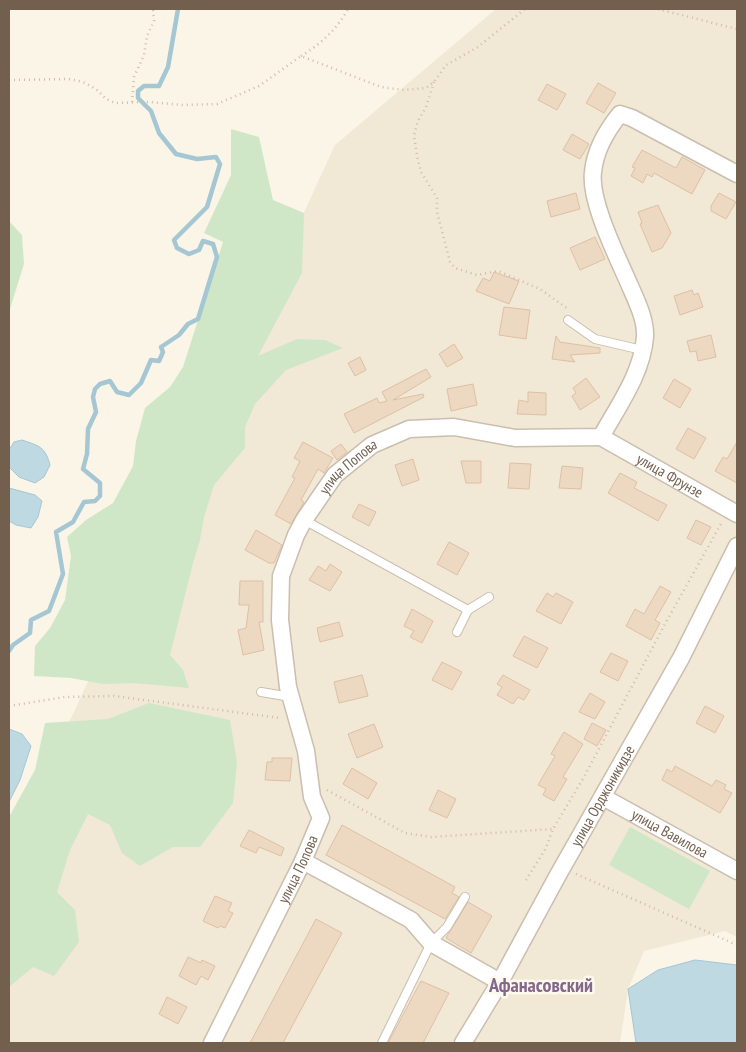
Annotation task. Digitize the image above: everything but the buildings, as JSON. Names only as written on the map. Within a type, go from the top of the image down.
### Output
[{"type":"street","points":[[601,438],[639,368],[645,336],[641,312],[609,237],[594,195],[592,172],[598,152],[610,126],[620,114],[632,118],[737,174]]},
{"type":"street","name":"улица Попова","points":[[212,1043],[303,861],[321,818],[312,797],[306,751],[288,687],[280,620],[281,576],[304,520],[334,475],[372,445],[409,429],[454,427],[515,438],[601,438]]},
{"type":"street","name":"улица Фрунзе","points":[[601,438],[731,516]]},
{"type":"street","name":"улица Орджоникидзе","points":[[464,1043],[681,658],[737,546]]},
{"type":"street","name":"улица Вавилова","points":[[603,797],[737,871]]},
{"type":"street","points":[[303,861],[410,920],[431,943],[500,982]]},
{"type":"lane","points":[[568,320],[595,339],[642,350]]},
{"type":"lane","points":[[304,520],[468,610]]},
{"type":"lane","points":[[457,632],[468,610],[489,597]]},
{"type":"lane","points":[[261,692],[291,697]]},
{"type":"lane","points":[[382,1043],[431,943],[448,927],[465,897]]},
{"type":"path","points":[[132,102],[134,77],[144,55],[147,36],[154,21],[153,9]]},
{"type":"path","points":[[9,80],[69,79],[83,82],[96,89],[106,99],[115,102],[183,105],[217,104],[259,86],[318,46],[343,18],[348,9]]},
{"type":"path","points":[[525,9],[478,48],[446,65],[434,82],[426,107],[418,120],[414,135],[417,156],[421,172],[437,198],[437,212],[450,262],[455,268],[477,275],[498,270],[540,289],[573,313]]},
{"type":"path","points":[[658,9],[737,29]]},
{"type":"path","points":[[301,56],[381,87],[404,90],[426,88],[434,82]]},
{"type":"path","points":[[526,880],[546,848],[554,829],[584,777],[665,624],[731,516]]},
{"type":"path","points":[[9,706],[65,697],[114,696],[284,718]]},
{"type":"path","points":[[321,786],[405,833],[430,837],[554,829]]},
{"type":"path","points":[[562,868],[737,945]]},
{"type":"shaded area","points":[[496,9],[737,9],[737,937],[725,931],[644,951],[628,989],[620,1043],[9,1043],[9,853],[335,145]]},
{"type":"green space","points":[[231,129],[259,137],[273,200],[304,213],[302,273],[258,356],[297,339],[325,340],[343,348],[286,370],[255,404],[245,427],[245,448],[214,485],[204,517],[200,540],[170,655],[183,670],[189,688],[133,683],[103,684],[71,678],[34,676],[35,646],[50,628],[65,600],[71,556],[67,537],[86,520],[113,503],[133,466],[136,441],[145,408],[170,387],[183,367],[223,242],[204,233],[231,175]]},
{"type":"green space","points":[[9,221],[22,235],[24,264],[10,309],[9,330]]},
{"type":"green space","points":[[149,703],[230,720],[237,762],[233,803],[200,847],[173,847],[140,866],[122,853],[110,825],[88,814],[70,850],[57,892],[75,910],[79,942],[54,976],[33,967],[9,987],[9,817],[35,770],[45,723],[108,719]]},
{"type":"green space","points":[[630,827],[710,871],[689,909],[609,865]]},
{"type":"water","points":[[22,440],[43,450],[50,465],[44,477],[35,483],[19,477],[9,467],[9,450],[14,442]]},
{"type":"water","points":[[9,488],[35,495],[42,501],[38,517],[31,528],[16,525],[9,521]]},
{"type":"water","points":[[9,729],[22,734],[31,746],[20,780],[9,802]]},
{"type":"water","points":[[695,960],[737,965],[737,1043],[636,1043],[628,989],[658,970]]},
{"type":"waterway","points":[[9,651],[13,645],[30,633],[31,620],[49,611],[63,574],[56,532],[73,522],[84,502],[95,501],[100,496],[100,483],[83,469],[87,454],[88,429],[96,412],[93,397],[95,389],[100,384],[110,381],[117,392],[129,395],[141,383],[151,360],[159,361],[163,352],[161,347],[179,335],[188,324],[198,319],[217,257],[213,244],[203,241],[199,250],[189,254],[177,248],[174,240],[207,207],[220,164],[216,157],[197,159],[176,154],[159,133],[151,111],[138,98],[138,91],[144,86],[159,86],[168,67],[178,9]]},
{"type":"district","name":"Афанасовский","points":[[541,985]]}]
